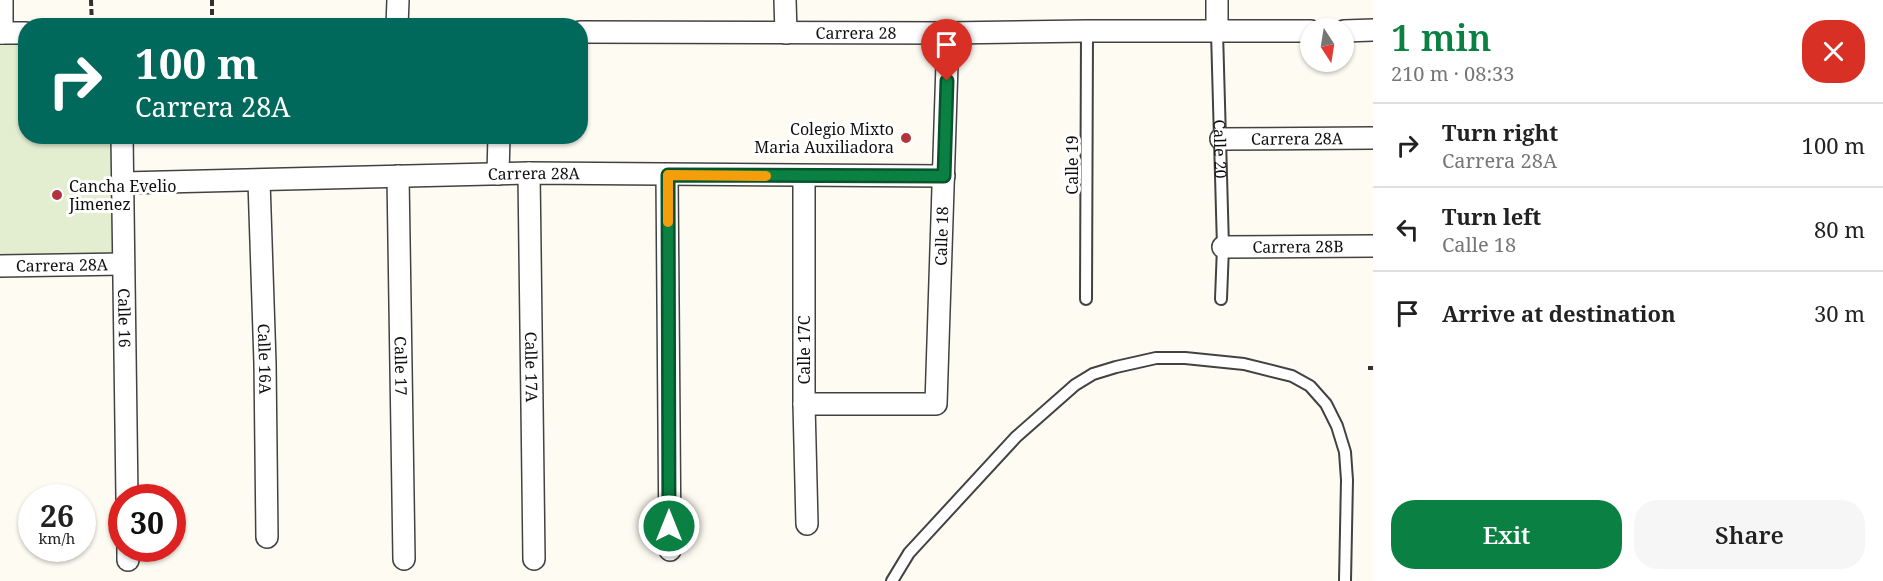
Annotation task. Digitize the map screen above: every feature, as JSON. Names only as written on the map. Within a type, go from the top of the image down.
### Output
[{"type":"street","points":[[2,0],[1,33],[18,33]]},
{"type":"street","points":[[397,18],[398,0]]},
{"type":"street","points":[[785,0],[786,33]]},
{"type":"street","name":"Calle 20","points":[[1217,0],[1217,32]]},
{"type":"street","points":[[1354,31],[1373,30]]},
{"type":"street","name":"Carrera 28","points":[[588,32],[1300,31]]},
{"type":"street","name":"Calle 18","points":[[804,404],[936,404],[948,33]]},
{"type":"street","name":"Carrera 28A","points":[[1221,139],[1373,138]]},
{"type":"street","name":"Calle 16","points":[[122,144],[127,484]]},
{"type":"street","points":[[498,174],[499,144]]},
{"type":"street","name":"Carrera 28A","points":[[124,183],[529,173],[944,176]]},
{"type":"street","name":"Calle 17A","points":[[529,173],[534,559]]},
{"type":"street","points":[[668,175],[670,550]]},
{"type":"street","name":"Calle 17","points":[[398,176],[404,559]]},
{"type":"street","name":"Calle 17C","points":[[804,176],[804,404],[807,524]]},
{"type":"street","name":"Calle 16A","points":[[259,181],[265,363],[267,537]]},
{"type":"street","name":"Carrera 28B","points":[[1223,247],[1373,246]]},
{"type":"street","name":"Carrera 28A","points":[[0,266],[123,264]]},
{"type":"lane","name":"Calle 19","points":[[1086,299],[1087,31]]},
{"type":"lane","name":"Calle 20","points":[[1217,32],[1223,247],[1221,299]]},
{"type":"lane","points":[[892,581],[909,553],[1016,436],[1075,385],[1093,374],[1156,358],[1185,358],[1244,364],[1292,376],[1310,386],[1326,404],[1337,426],[1345,452],[1346,581]]},
{"type":"path","points":[[91,0],[92,18]]},
{"type":"path","points":[[212,0],[212,18]]},
{"type":"green space","name":"Cancha Evelio Jimenez","points":[[0,43],[18,43],[18,144],[114,144],[115,254],[0,256]]},
{"type":"slow traffic","points":[[668,222],[668,175],[766,176]]},
{"type":"place","name":"Colegio Mixto Maria Auxiliadora","points":[[906,138]]},
{"type":"place","name":"Cancha Evelio Jimenez","points":[[57,195]]},
{"type":"route","points":[[669,526],[668,175],[944,176],[947,81]]}]
